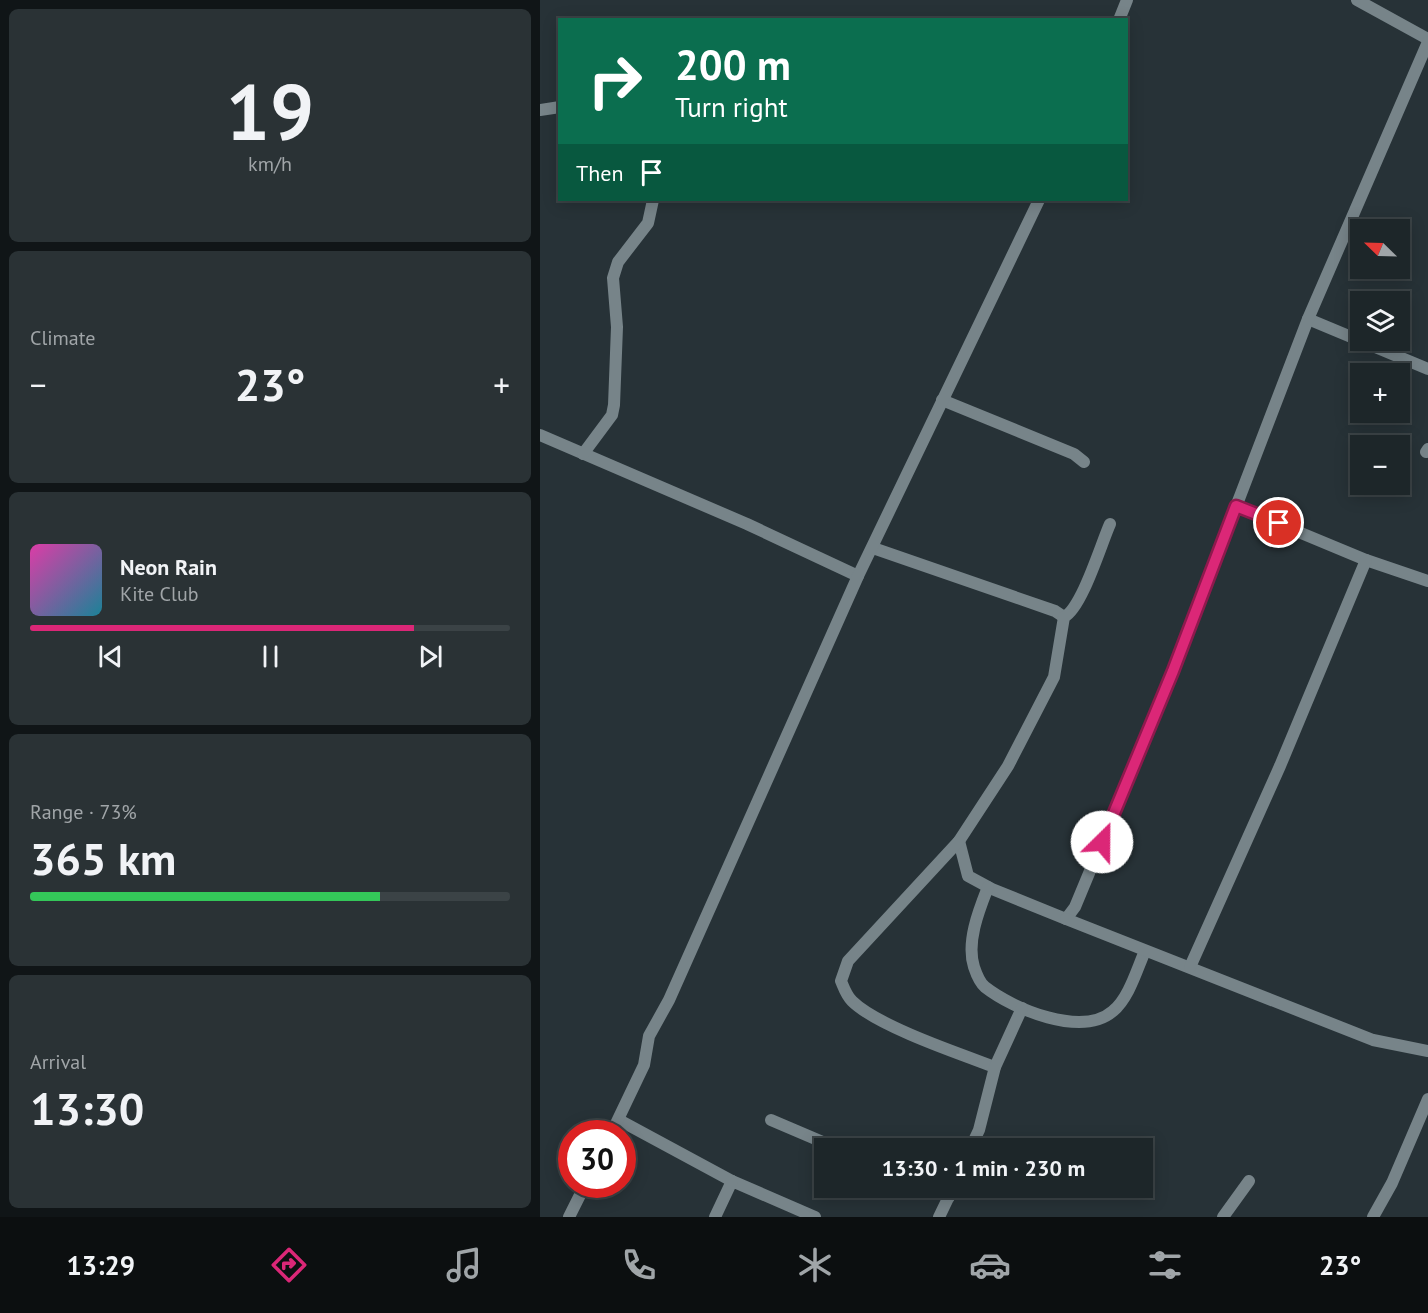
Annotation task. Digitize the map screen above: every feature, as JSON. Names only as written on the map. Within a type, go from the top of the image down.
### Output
[{"type":"street","points":[[1120,18],[1127,0]]},
{"type":"street","points":[[1066,919],[1075,907],[1173,671],[1308,319],[1428,40],[1357,0]]},
{"type":"street","points":[[540,110],[558,108]]},
{"type":"street","points":[[583,454],[612,415],[614,405],[617,327],[613,278],[616,266],[648,223],[654,201]]},
{"type":"street","points":[[619,1120],[644,1065],[649,1036],[669,1000],[858,576],[1039,201]]},
{"type":"street","points":[[1308,319],[1428,369]]},
{"type":"street","points":[[942,400],[1074,454],[1084,462]]},
{"type":"street","points":[[540,435],[747,524],[858,576]]},
{"type":"street","points":[[1236,506],[1366,560],[1428,581]]},
{"type":"street","points":[[1064,617],[1071,614],[1110,524]]},
{"type":"street","points":[[873,548],[1055,611],[1064,617]]},
{"type":"street","points":[[1190,967],[1280,766],[1366,560]]},
{"type":"street","points":[[995,1067],[885,1022],[854,1003],[847,996],[841,981],[848,961],[959,841],[1008,766],[1054,677],[1064,617]]},
{"type":"street","points":[[959,841],[968,876],[988,887],[1373,1040],[1428,1051]]},
{"type":"street","points":[[988,887],[974,922],[973,965],[983,986],[1022,1008],[1066,1022],[1089,1023],[1112,1012],[1122,1001],[1145,951]]},
{"type":"street","points":[[975,1138],[995,1067],[1022,1008]]},
{"type":"street","points":[[1373,1217],[1392,1183],[1428,1099]]},
{"type":"street","points":[[771,1120],[814,1138]]},
{"type":"street","points":[[636,1129],[732,1181],[815,1217]]},
{"type":"street","points":[[715,1217],[732,1181]]},
{"type":"street","points":[[1223,1217],[1249,1181]]},
{"type":"street","points":[[570,1217],[579,1198]]},
{"type":"street","points":[[939,1217],[948,1198]]},
{"type":"route","points":[[1102,842],[1173,671],[1236,506],[1279,523]]}]
